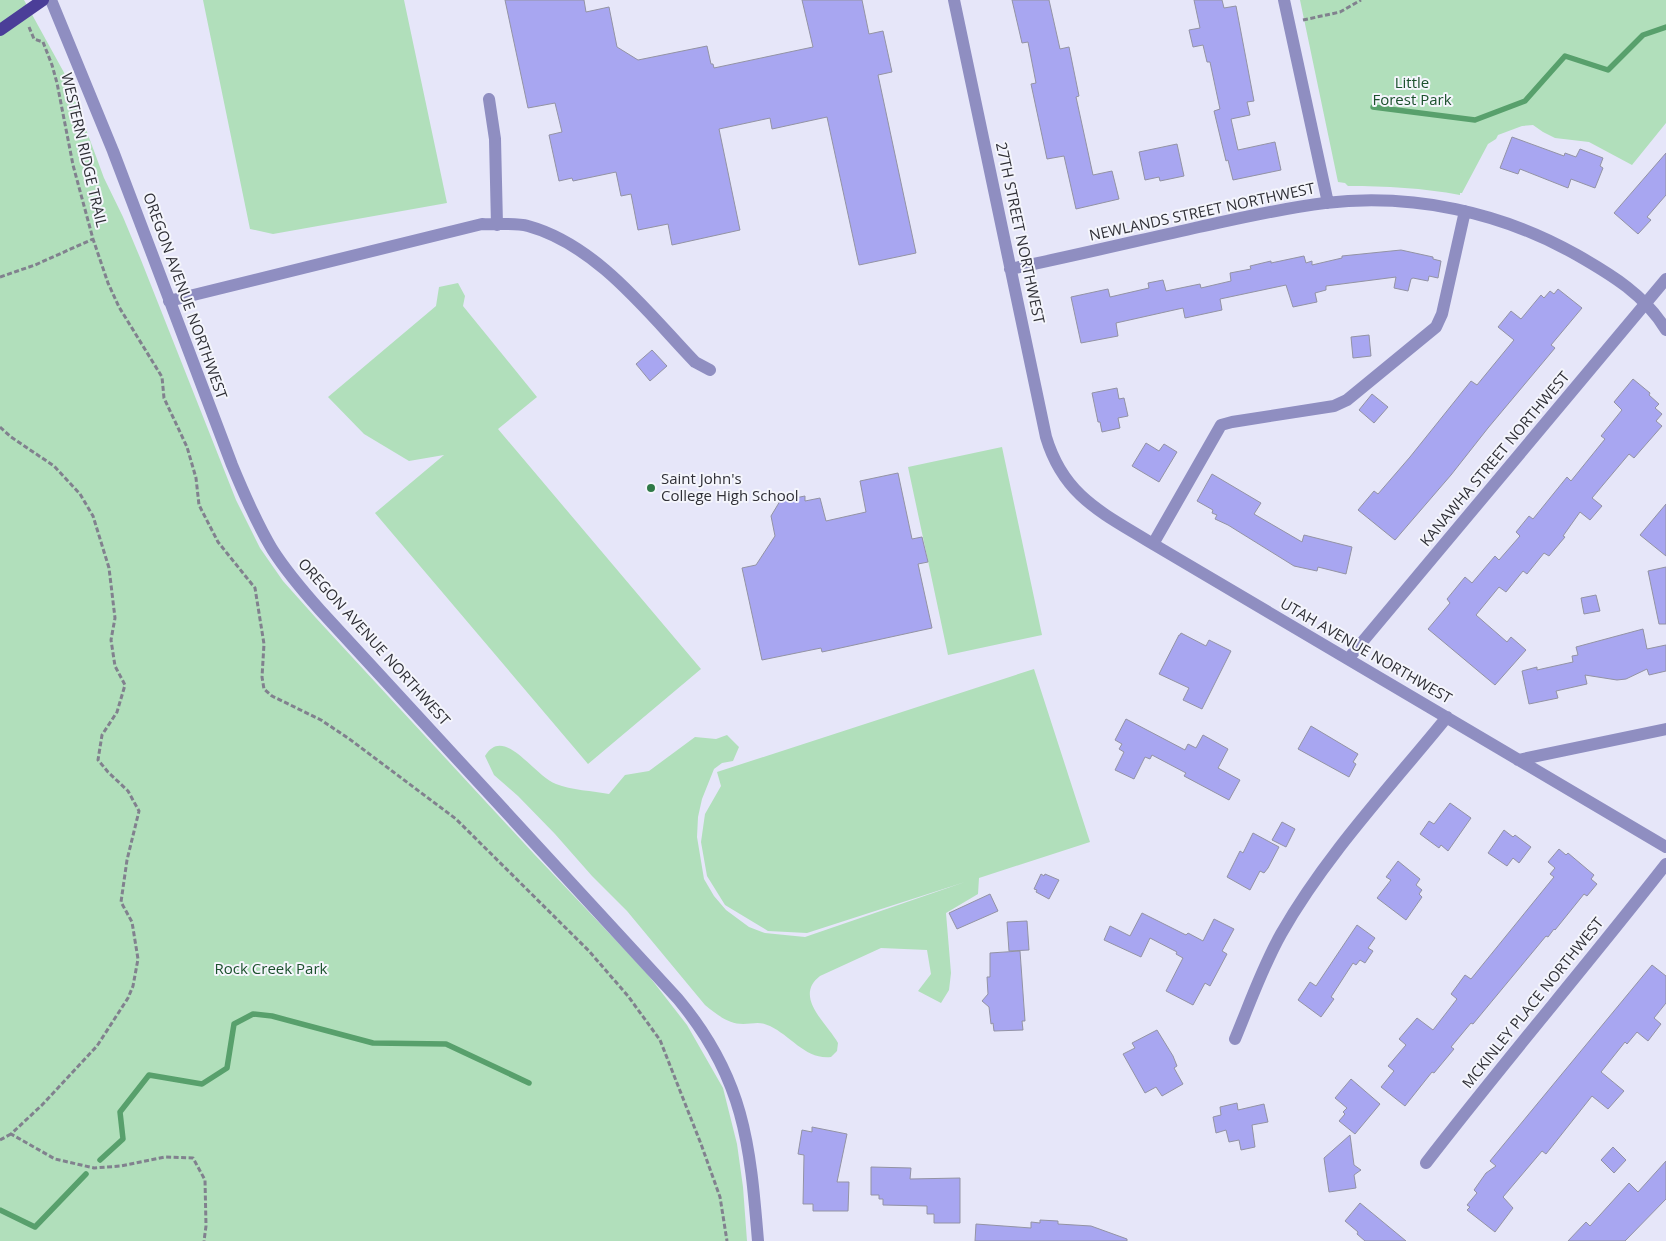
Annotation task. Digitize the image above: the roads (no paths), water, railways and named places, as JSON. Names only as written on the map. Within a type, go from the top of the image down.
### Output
[{"type":"main road","points":[[0,30],[43,0]]},
{"type":"street","name":"OREGON AVENUE NORTHWEST","points":[[51,0],[113,151],[216,426],[246,498],[281,562],[320,610],[672,992],[704,1033],[726,1072],[743,1121],[751,1161],[758,1241]]},
{"type":"street","name":"27TH STREET NORTHWEST","points":[[954,0],[1046,437],[1060,471]]},
{"type":"street","points":[[1284,0],[1328,203]]},
{"type":"street","points":[[489,98],[495,139],[497,225]]},
{"type":"street","name":"NEWLANDS STREET NORTHWEST","points":[[1010,269],[1267,213],[1328,203],[1359,201],[1415,202],[1498,219],[1534,233],[1604,270],[1625,284],[1646,303],[1666,330]]},
{"type":"street","points":[[1153,544],[1221,425],[1334,406],[1347,400],[1436,328],[1442,314],[1465,211]]},
{"type":"street","points":[[169,301],[482,224],[527,226],[568,243],[612,276],[695,362],[710,370]]},
{"type":"street","name":"KANAWHA STREET NORTHWEST","points":[[1348,659],[1666,280]]},
{"type":"street","name":"UTAH AVENUE NORTHWEST","points":[[1060,471],[1078,493],[1096,508],[1153,544],[1666,847]]},
{"type":"street","points":[[1235,1039],[1263,970],[1282,933],[1304,897],[1348,838],[1447,717]]},
{"type":"street","points":[[1518,760],[1666,729]]},
{"type":"street","name":"MCKINLEY PLACE NORTHWEST","points":[[1426,1163],[1483,1089],[1666,864]]},
{"type":"waterway","points":[[1373,107],[1475,120],[1525,101],[1565,56],[1608,70],[1643,35],[1666,27]]},
{"type":"waterway","points":[[100,1160],[123,1139],[120,1112],[149,1075],[202,1084],[227,1068],[234,1024],[253,1014],[272,1016],[373,1043],[446,1044],[529,1083]]},
{"type":"waterway","points":[[0,1210],[35,1227],[86,1174]]},
{"type":"place","name":"Saint John's College High School","points":[[651,488]]},
{"type":"park label","name":"Little Forest Park","points":[[1412,92]]},
{"type":"park label","name":"Rock Creek Park","points":[[271,969]]}]
